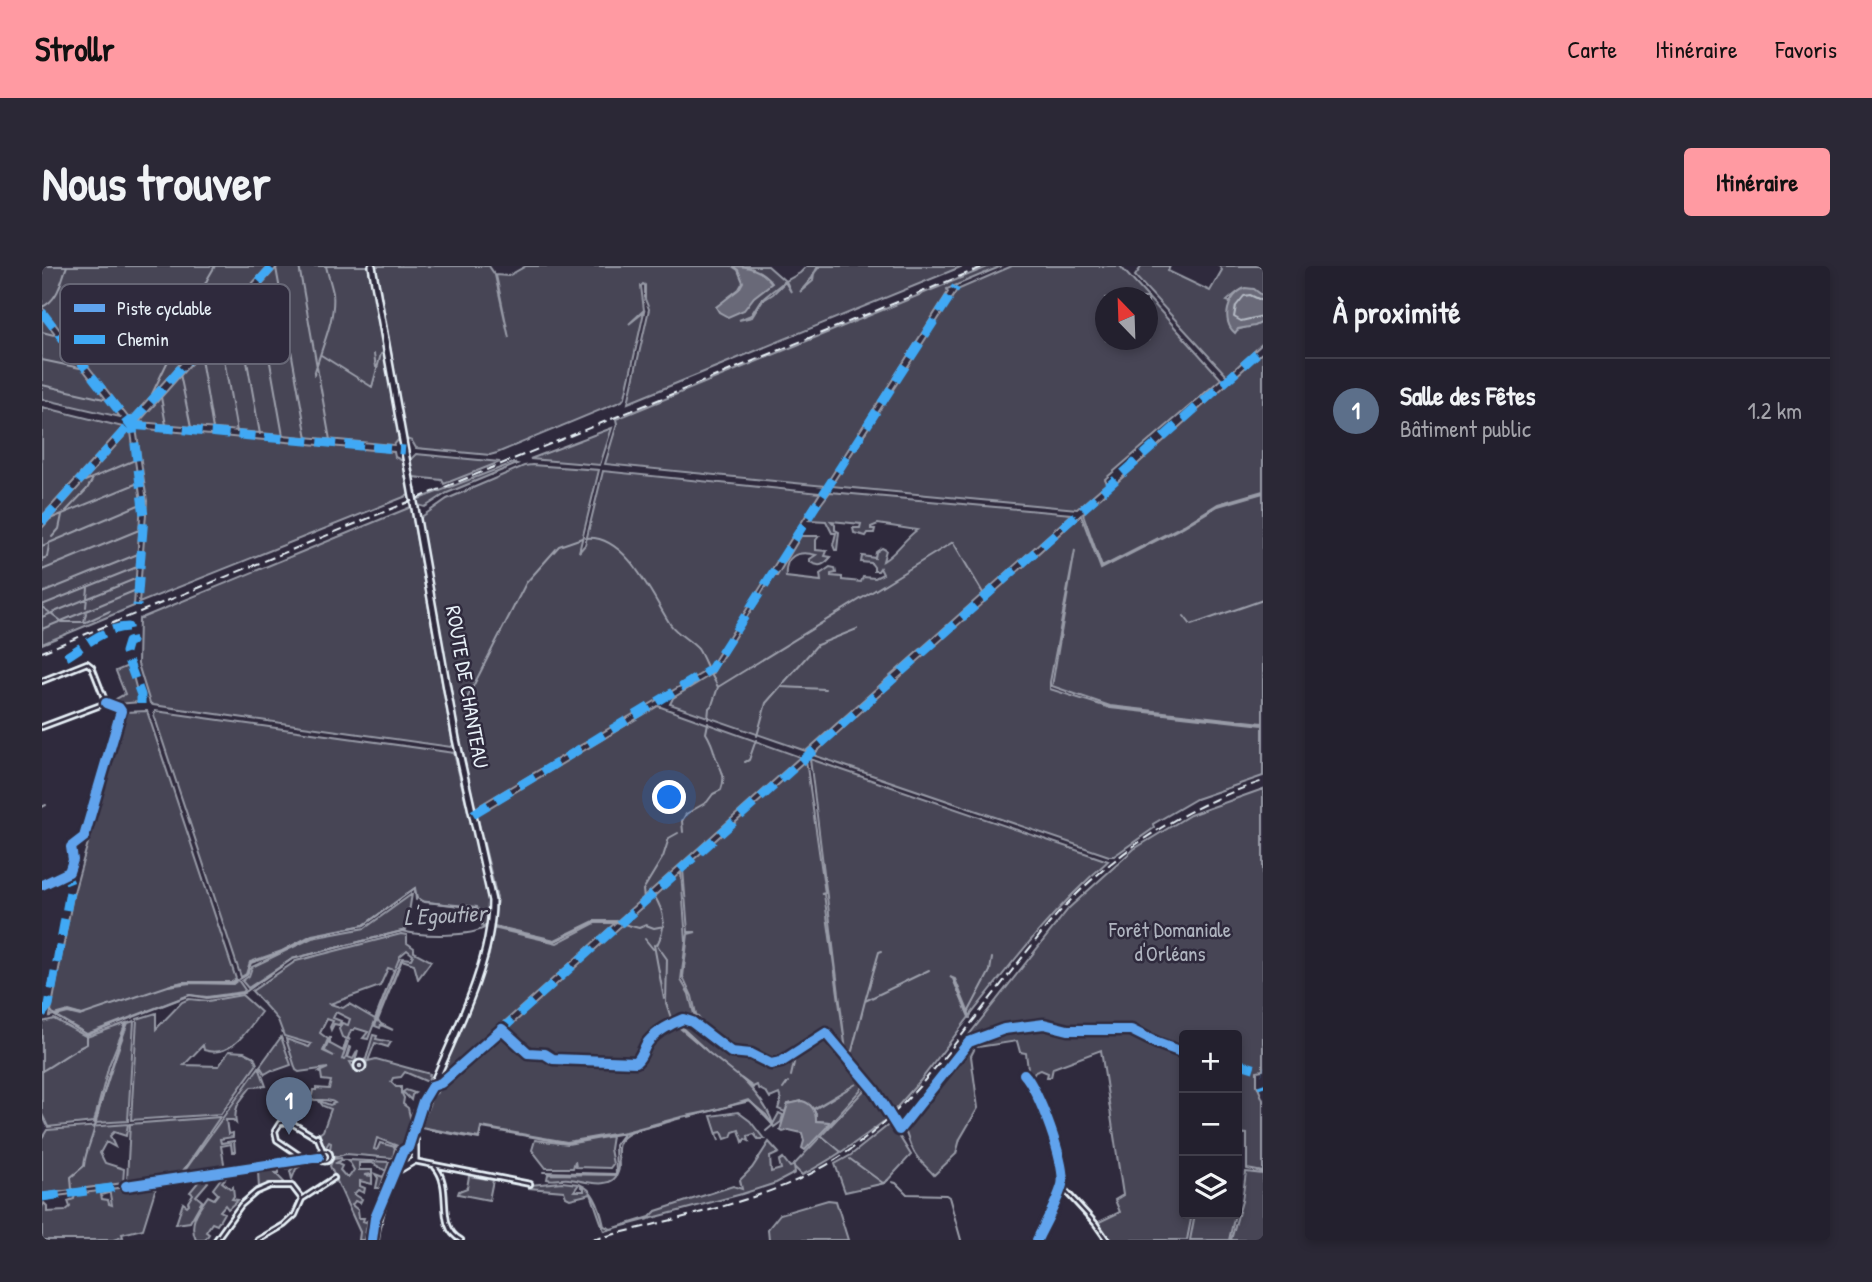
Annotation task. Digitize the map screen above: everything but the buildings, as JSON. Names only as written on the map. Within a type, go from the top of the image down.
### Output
[{"type":"main road","name":"ROUTE DE CHANTEAU","points":[[372,266],[456,739],[492,895],[490,928],[484,957],[425,1105],[412,1156],[396,1174]]},
{"type":"main road","name":"ROUTE DE CHANTEAU","points":[[374,1240],[379,1214],[402,1157],[412,1156]]},
{"type":"street","points":[[42,681],[87,663],[92,667],[107,703]]},
{"type":"street","points":[[42,727],[107,703],[121,711],[84,837],[71,847],[73,860],[69,872],[42,885]]},
{"type":"street","points":[[1024,1074],[1040,1103],[1056,1146],[1062,1174],[1062,1187],[1037,1240]]},
{"type":"street","points":[[303,1160],[276,1140],[275,1131],[280,1124],[290,1122],[317,1136],[323,1151],[329,1153],[329,1160],[323,1162],[319,1157]]},
{"type":"street","points":[[126,1186],[303,1160],[319,1157],[323,1151]]},
{"type":"street","points":[[412,1156],[431,1165],[530,1184]]},
{"type":"street","points":[[431,1165],[443,1178],[448,1226],[452,1234],[461,1240]]},
{"type":"street","points":[[258,1240],[284,1225],[295,1215],[302,1199],[334,1178]]},
{"type":"street","points":[[216,1240],[241,1205],[256,1192],[270,1186],[290,1186],[296,1189],[302,1199]]},
{"type":"street","points":[[1062,1187],[1096,1223],[1107,1240]]},
{"type":"green space","points":[[42,266],[268,266],[252,284],[60,284],[60,330],[42,307]]},
{"type":"green space","points":[[278,266],[369,266],[399,439],[394,445],[139,422],[191,364],[290,364],[290,284],[262,284]]},
{"type":"green space","points":[[376,266],[489,266],[495,275],[509,338],[496,275],[508,276],[526,266],[768,266],[785,281],[760,301],[751,315],[739,320],[752,317],[762,301],[785,282],[791,292],[786,281],[807,266],[818,266],[815,272],[820,266],[963,266],[628,403],[649,309],[643,284],[644,310],[629,324],[644,312],[622,401],[490,455],[416,448],[412,441],[406,439]]},
{"type":"green space","points":[[990,266],[1002,266],[947,289],[948,292],[825,486],[605,464],[617,424],[616,419]]},
{"type":"green space","points":[[1012,266],[1120,266],[1139,287],[1095,287],[1095,350],[1158,350],[1158,309],[1221,379],[1105,479],[1107,483],[1077,509],[831,486],[957,290]]},
{"type":"green space","points":[[1142,266],[1170,266],[1168,271],[1210,291],[1222,270],[1219,266],[1263,266],[1263,296],[1244,289],[1227,301],[1230,302],[1231,327],[1237,330],[1263,322],[1263,343],[1227,376],[1158,301],[1158,287],[1145,287],[1135,276]]},
{"type":"green space","points":[[42,317],[60,340],[60,364],[79,364],[120,417],[42,399]]},
{"type":"green space","points":[[1263,352],[1263,491],[1218,504],[1184,525],[1102,567],[1083,514],[1085,511]]},
{"type":"green space","points":[[87,364],[180,364],[132,417],[128,417]]},
{"type":"green space","points":[[42,407],[123,427],[42,516]]},
{"type":"green space","points":[[136,428],[394,452],[395,457],[403,461],[409,495],[139,603],[147,501]]},
{"type":"green space","points":[[612,428],[600,465],[530,459]]},
{"type":"green space","points":[[128,432],[131,432],[141,502],[134,606],[42,644],[42,528]]},
{"type":"green space","points":[[416,454],[500,462],[444,484],[442,480],[413,477],[410,460]]},
{"type":"green space","points":[[513,463],[517,464],[447,493],[425,507],[418,505],[416,500]]},
{"type":"green space","points":[[532,465],[599,470],[579,552],[585,545],[603,471],[820,493],[709,669],[475,808],[460,741],[420,518],[447,499]]},
{"type":"green space","points":[[830,492],[1072,514],[806,751],[670,704],[673,698],[712,674],[772,576],[777,576],[801,536],[819,536],[816,550],[827,551],[825,556],[831,557],[819,565],[810,562],[816,555],[803,553],[793,556],[787,564],[786,577],[821,581],[820,574],[830,567],[835,568],[836,573],[831,576],[861,582],[863,577],[875,578],[883,574],[880,568],[874,571],[871,563],[861,562],[862,556],[875,558],[876,552],[882,548],[886,550],[883,561],[917,530],[878,524],[871,527],[875,529],[874,533],[868,533],[866,536],[854,533],[853,528],[860,528],[861,524],[831,521],[839,532],[835,550],[833,545],[836,533],[832,533],[826,521],[809,520]]},
{"type":"green space","points":[[1263,493],[1263,723],[1110,706],[1052,686],[1075,550],[1050,689],[1110,708],[1263,725],[1263,776],[1196,799],[1153,824],[1154,828],[1114,856],[1109,856],[813,755],[1081,515],[1101,569],[1218,506]]},
{"type":"green space","points":[[411,507],[453,745],[451,747],[150,703],[138,664],[139,619]]},
{"type":"green space","points":[[130,665],[140,702],[117,704],[114,700],[125,694],[116,671]]},
{"type":"green space","points":[[658,706],[800,757],[617,921],[594,921],[555,940],[494,926],[497,898],[477,815]]},
{"type":"green space","points":[[147,711],[236,979],[232,982],[182,982],[168,986],[190,983],[233,984],[238,980],[245,990],[207,997],[189,995],[87,1034],[56,1016],[68,1013],[82,1015],[68,1011],[50,1016],[73,896],[125,712]]},
{"type":"green space","points":[[155,711],[454,753],[489,899],[487,924],[483,928],[477,907],[424,902],[417,898],[415,888],[364,925],[312,935],[282,951],[250,962],[246,974],[241,977],[154,715]]},
{"type":"green space","points":[[810,759],[1108,861],[1052,916],[970,1016],[955,979],[950,977],[969,1017],[890,1115],[875,1089],[828,1032],[824,1031],[772,1063],[749,1052],[731,1051],[709,1032],[696,1014],[692,996],[683,977],[688,934],[696,932],[688,932],[683,869],[806,760],[825,893],[821,894],[824,894],[846,1051]]},
{"type":"green space","name":"Forêt Domaniale d'Orléans","points":[[1263,789],[1263,1070],[1257,1071],[1257,1085],[1263,1100],[1263,1172],[1247,1169],[1247,1134],[1242,1134],[1242,1030],[1179,1030],[1179,1219],[1191,1219],[1187,1240],[1107,1240],[1097,1223],[1120,1212],[1115,1200],[1123,1195],[1101,1050],[1053,1068],[1051,1077],[1047,1077],[1048,1073],[1041,1070],[1035,1072],[1029,1085],[1024,1072],[1028,1069],[1026,1053],[1020,1052],[1017,1041],[978,1047],[965,1040],[1069,908],[1134,849],[1190,815]]},
{"type":"green space","points":[[681,872],[686,941],[681,980],[689,994],[694,1014],[707,1032],[689,1017],[677,1019],[648,1040],[639,1059],[632,1061],[555,1058],[543,1052],[527,1051],[506,1030]]},
{"type":"green space","points":[[412,894],[406,930],[292,959],[248,988],[242,981],[249,976],[252,967],[312,938],[365,928]]},
{"type":"green space","points":[[595,923],[615,923],[437,1082],[489,955],[493,928],[557,943]]},
{"type":"green space","points":[[401,934],[407,935],[407,943],[414,948],[414,952],[431,961],[418,979],[414,964],[402,960],[378,1020],[393,1030],[381,1025],[380,1028],[375,1026],[402,958],[411,959],[413,955],[407,950],[400,956],[368,1039],[363,1038],[368,1032],[355,1028],[351,1030],[348,1038],[350,1040],[342,1037],[339,1029],[342,1023],[348,1025],[350,1019],[336,1012],[333,1018],[341,1021],[339,1025],[334,1024],[331,1030],[333,1021],[327,1019],[320,1033],[328,1039],[323,1051],[334,1056],[325,1051],[330,1037],[330,1044],[343,1051],[346,1041],[348,1042],[342,1059],[345,1060],[349,1047],[348,1057],[353,1059],[358,1050],[355,1062],[350,1062],[355,1071],[361,1072],[366,1067],[367,1061],[362,1061],[366,1059],[373,1035],[377,1036],[376,1039],[391,1042],[388,1047],[375,1043],[368,1061],[376,1059],[430,1074],[428,1082],[405,1072],[391,1082],[396,1087],[401,1087],[401,1093],[406,1090],[415,1093],[411,1100],[402,1094],[403,1104],[408,1108],[410,1117],[423,1097],[398,1161],[394,1158],[398,1146],[377,1138],[374,1149],[377,1150],[380,1143],[395,1147],[393,1158],[346,1154],[334,1157],[329,1142],[325,1149],[318,1135],[323,1131],[331,1109],[319,1101],[330,1105],[335,1103],[304,1097],[306,1094],[312,1095],[316,1088],[329,1089],[331,1081],[322,1080],[319,1072],[328,1068],[299,1072],[296,1070],[286,1039],[309,1047],[311,1044],[284,1036],[278,1020],[252,991],[296,961]],"holes":[[[388,968],[394,970],[375,1019],[349,1004],[343,1008],[330,1004],[380,986]]]},
{"type":"green space","points":[[242,995],[261,1012],[244,1034],[231,1047],[223,1050],[204,1050],[203,1045],[184,1065],[219,1066],[229,1051],[244,1052],[254,1057],[257,1064],[221,1114],[131,1120],[137,1019],[156,1013],[156,1029],[182,1002],[189,999],[208,1001]]},
{"type":"green space","points":[[54,1019],[87,1037],[126,1023],[109,1065],[94,1122],[48,1127],[42,1114],[42,1022]]},
{"type":"green space","points":[[683,1020],[694,1025],[732,1055],[751,1056],[775,1065],[784,1063],[825,1035],[864,1086],[828,1126],[828,1122],[816,1121],[816,1113],[813,1110],[856,1084],[813,1109],[802,1101],[788,1104],[785,1112],[778,1109],[781,1100],[779,1094],[770,1098],[757,1085],[753,1087],[741,1078],[764,1105],[773,1124],[779,1113],[783,1115],[781,1122],[774,1127],[766,1115],[748,1100],[625,1132],[567,1142],[481,1127],[479,1138],[421,1127],[432,1097],[504,1032],[527,1054],[540,1054],[553,1061],[633,1063],[642,1061],[647,1045],[675,1024],[706,1050],[677,1023]]},
{"type":"green space","points":[[134,1021],[128,1121],[95,1123],[123,1035],[128,1023]]},
{"type":"green space","points":[[281,1037],[291,1065],[265,1074],[260,1066]]},
{"type":"green space","points":[[967,1046],[974,1050],[971,1056],[978,1108],[960,1139],[956,1154],[934,1175],[916,1156],[903,1128]]},
{"type":"green space","points":[[259,1067],[266,1086],[251,1087],[237,1108],[236,1123],[226,1120],[228,1134],[233,1133],[233,1137],[220,1139],[221,1143],[234,1141],[235,1152],[232,1152],[231,1144],[221,1146],[225,1169],[181,1176]]},
{"type":"green space","points":[[868,1086],[887,1119],[846,1149],[802,1175],[794,1167],[795,1173],[776,1183],[742,1194],[604,1231],[591,1194],[570,1199],[564,1191],[529,1188],[530,1185],[562,1182],[579,1184],[574,1191],[584,1191],[581,1185],[594,1196],[604,1226],[611,1229],[733,1186],[742,1189],[740,1180],[752,1168],[769,1142],[779,1153],[770,1157],[771,1172],[781,1169],[779,1161],[783,1158],[790,1167],[793,1166]]},
{"type":"green space","points":[[738,1112],[750,1121],[764,1139],[758,1139],[754,1134],[748,1136],[749,1141],[745,1139],[743,1142],[739,1130],[725,1139],[722,1132],[717,1133],[719,1141],[711,1116]]},
{"type":"green space","points":[[220,1117],[180,1175],[129,1183],[130,1124]]},
{"type":"green space","points":[[891,1123],[911,1155],[885,1183],[845,1192],[835,1164],[851,1155]]},
{"type":"green space","points":[[128,1124],[126,1136],[114,1132],[110,1136],[115,1147],[106,1142],[100,1153],[105,1163],[124,1169],[123,1183],[42,1194],[42,1138],[47,1130]]},
{"type":"green space","points":[[612,1136],[610,1149],[613,1164],[610,1168],[576,1167],[575,1161],[573,1168],[546,1168],[532,1150],[535,1140],[568,1144]]},
{"type":"green space","points":[[618,1157],[618,1172],[615,1178],[610,1182],[547,1179],[548,1174],[616,1175]]},
{"type":"green space","points":[[333,1159],[342,1160],[336,1163],[342,1166],[340,1170],[346,1177],[354,1170],[346,1160],[389,1162],[386,1171],[372,1163],[359,1163],[359,1170],[372,1170],[372,1174],[364,1175],[372,1176],[372,1184],[360,1181],[360,1186],[365,1188],[364,1193],[358,1190],[354,1194],[362,1199],[360,1203],[355,1201],[352,1205],[358,1210],[359,1218],[364,1218],[363,1221],[366,1222],[368,1220],[364,1240],[359,1240],[360,1232],[330,1166]]},
{"type":"green space","points":[[301,1161],[301,1166],[296,1169],[292,1179],[290,1171],[293,1168],[279,1169],[279,1173],[275,1173],[286,1184],[273,1183],[259,1188],[256,1168],[276,1164],[277,1167],[293,1165],[294,1162]]},
{"type":"green space","points":[[232,1171],[222,1182],[231,1189],[233,1187],[232,1199],[238,1200],[228,1209],[225,1205],[220,1211],[224,1213],[217,1225],[212,1223],[206,1232],[209,1234],[205,1240],[196,1240],[193,1228],[198,1212],[208,1196],[214,1199],[218,1194],[213,1189],[225,1173]]},
{"type":"green space","points":[[386,1172],[380,1188],[376,1188],[378,1178],[375,1174],[383,1177]]},
{"type":"green space","points":[[1246,1172],[1263,1174],[1263,1240],[1231,1240],[1237,1219],[1242,1219]]},
{"type":"green space","points":[[209,1174],[206,1180],[208,1182],[196,1196],[202,1201],[190,1222],[176,1224],[183,1203],[187,1206],[189,1204],[193,1194],[190,1192],[204,1175]]},
{"type":"green space","points":[[469,1176],[493,1180],[489,1200],[458,1194],[467,1188]]},
{"type":"green space","points":[[157,1184],[143,1229],[122,1234],[123,1237],[113,1240],[42,1240],[44,1203],[47,1212],[65,1211],[70,1207],[68,1201],[74,1199],[75,1194],[107,1190],[108,1193],[101,1195],[102,1199],[108,1200],[112,1205],[109,1189]]},
{"type":"green space","points":[[828,1200],[836,1201],[848,1240],[769,1240],[768,1229],[780,1214]]},
{"type":"green space","points":[[1194,1219],[1234,1219],[1229,1240],[1190,1240]]},
{"type":"water","points":[[732,266],[754,269],[772,283],[754,297],[744,310],[728,317],[716,307],[739,289],[743,282],[738,270]]},
{"type":"water","points":[[1245,288],[1254,289],[1263,296],[1263,322],[1238,329],[1235,333],[1228,322],[1228,309],[1234,296]]},
{"type":"water","points":[[802,1101],[813,1108],[816,1121],[829,1122],[805,1150],[802,1148],[802,1133],[780,1130],[788,1104]]},
{"type":"waterway","points":[[61,284],[67,266]]},
{"type":"waterway","points":[[205,284],[215,266]]},
{"type":"waterway","points":[[299,266],[330,440]]},
{"type":"waterway","points":[[314,375],[332,314],[333,293],[326,266]]},
{"type":"waterway","points":[[276,268],[279,284]]},
{"type":"waterway","points":[[42,307],[52,300],[60,285]]},
{"type":"waterway","points":[[42,332],[54,335]]},
{"type":"waterway","points":[[290,345],[307,438]]},
{"type":"waterway","points":[[321,355],[372,387],[381,354],[384,353]]},
{"type":"waterway","points":[[374,354],[376,367]]},
{"type":"waterway","points":[[42,360],[60,364]]},
{"type":"waterway","points":[[61,364],[80,368]]},
{"type":"waterway","points":[[152,394],[166,364]]},
{"type":"waterway","points":[[202,364],[213,429]]},
{"type":"waterway","points":[[225,364],[237,432]]},
{"type":"waterway","points":[[247,364],[260,434]]},
{"type":"waterway","points":[[270,364],[283,436]]},
{"type":"waterway","points":[[180,374],[191,427]]},
{"type":"waterway","points":[[42,385],[104,399]]},
{"type":"waterway","points":[[161,397],[166,425]]},
{"type":"waterway","points":[[85,481],[135,460]]},
{"type":"waterway","points":[[66,511],[87,489],[94,477]]},
{"type":"waterway","points":[[50,519],[138,483]]},
{"type":"waterway","points":[[42,546],[141,504]]},
{"type":"waterway","points":[[52,537],[59,529],[62,515]]},
{"type":"waterway","points":[[42,570],[139,530]]},
{"type":"waterway","points":[[463,706],[526,583],[559,546],[582,538]]},
{"type":"waterway","points":[[586,538],[600,539],[625,556],[646,583],[670,624],[698,649],[708,669]]},
{"type":"waterway","points":[[718,687],[953,542],[983,593]]},
{"type":"waterway","points":[[42,559],[47,557],[49,545]]},
{"type":"waterway","points":[[42,593],[138,554]]},
{"type":"waterway","points":[[42,605],[137,567]]},
{"type":"waterway","points":[[42,617],[135,579]]},
{"type":"waterway","points":[[86,607],[88,588]]},
{"type":"waterway","points":[[42,629],[134,591]]},
{"type":"waterway","points":[[1184,616],[1191,625],[1263,600]]},
{"type":"waterway","points":[[42,607],[49,612]]},
{"type":"waterway","points":[[62,622],[86,622],[110,611]]},
{"type":"waterway","points":[[84,622],[86,613]]},
{"type":"waterway","points":[[52,614],[60,620]]},
{"type":"waterway","points":[[757,736],[766,703],[817,645],[857,629]]},
{"type":"waterway","points":[[708,719],[709,708],[718,687],[711,674]]},
{"type":"waterway","points":[[781,687],[825,689]]},
{"type":"waterway","points":[[683,832],[682,821],[686,814],[707,802],[713,794],[721,790],[723,784],[722,772],[706,733],[708,723]]},
{"type":"waterway","points":[[745,762],[749,760],[756,740]]},
{"type":"waterway","points":[[42,807],[46,805]]},
{"type":"waterway","points":[[644,899],[643,890],[663,857],[669,838],[678,833]]},
{"type":"waterway","points":[[56,876],[68,869],[69,854]]},
{"type":"waterway","points":[[42,881],[46,880]]},
{"type":"waterway","points":[[240,979],[247,975],[251,963],[279,953],[312,936],[364,925],[415,888]]},
{"type":"waterway","points":[[415,891],[416,900]]},
{"type":"waterway","name":"L'Egoutier","points":[[647,902],[654,895],[661,908],[663,925],[657,945],[667,959],[666,1003],[671,1018],[753,1088]]},
{"type":"waterway","points":[[420,901],[476,908]]},
{"type":"waterway","name":"L'Egoutier","points":[[492,927],[555,941],[594,922],[616,922],[639,928],[646,925],[654,928],[664,926]]},
{"type":"waterway","name":"L'Egoutier","points":[[49,1008],[55,1016],[87,1035],[190,995],[207,998],[244,993],[292,959],[402,931],[433,935],[458,934],[470,933],[487,926]]},
{"type":"waterway","points":[[645,939],[653,949]]},
{"type":"waterway","points":[[654,945],[664,999]]},
{"type":"waterway","points":[[865,1001],[879,952],[882,951]]},
{"type":"waterway","points":[[968,1013],[990,971],[992,958]]},
{"type":"waterway","points":[[846,1054],[852,1051],[865,1001],[929,970]]},
{"type":"waterway","points":[[56,1015],[68,1012],[82,1015],[174,984],[232,983],[237,980]]},
{"type":"waterway","points":[[954,980],[970,1018]]},
{"type":"waterway","points":[[72,1190],[71,1177],[84,1166],[126,1024]]},
{"type":"waterway","points":[[42,1071],[87,1044],[87,1035]]},
{"type":"waterway","points":[[791,1076],[796,1054],[819,1039]]},
{"type":"waterway","points":[[783,1089],[788,1082]]},
{"type":"waterway","points":[[729,1106],[750,1101],[773,1125],[766,1131]]},
{"type":"waterway","points":[[688,1117],[726,1107]]},
{"type":"waterway","points":[[421,1128],[479,1139],[482,1128],[567,1143],[625,1133],[681,1118]]},
{"type":"waterway","points":[[543,1172],[616,1174],[615,1145],[623,1134]]},
{"type":"waterway","name":"L'Egoutier","points":[[822,1136],[840,1151]]},
{"type":"waterway","name":"L'Egoutier","points":[[850,1159],[883,1183],[888,1180]]},
{"type":"waterway","name":"L'Egoutier","points":[[892,1182],[907,1194],[949,1197],[961,1240]]},
{"type":"waterway","points":[[57,1196],[72,1194]]},
{"type":"waterway","points":[[42,1199],[52,1197]]},
{"type":"railway","points":[[42,652],[985,266]]},
{"type":"railway","points":[[592,1240],[701,1212],[782,1187],[854,1147],[875,1131],[913,1094],[1048,925],[1094,878],[1145,838],[1173,821],[1232,792],[1263,781]]},
{"type":"marked path","points":[[257,284],[273,266]]},
{"type":"marked path","points":[[473,814],[711,669],[956,287]]},
{"type":"marked path","points":[[42,312],[60,335]]},
{"type":"marked path","points":[[499,1032],[1263,348]]},
{"type":"marked path","points":[[82,364],[133,429],[144,516],[137,606]]},
{"type":"marked path","points":[[42,522],[185,364]]},
{"type":"marked path","points":[[130,425],[405,450]]},
{"type":"marked path","points":[[66,657],[103,634],[128,627],[131,641],[128,642],[125,652],[141,695],[141,704]]},
{"type":"marked path","points":[[42,1014],[49,1005],[71,886],[66,874]]},
{"type":"marked path","points":[[1242,1065],[1263,1071]]},
{"type":"marked path","points":[[42,1197],[126,1186]]},
{"type":"cycle path","points":[[42,885],[69,872],[73,860],[71,847],[84,837],[121,711],[106,703]]},
{"type":"cycle path","points":[[372,1240],[375,1218],[403,1151],[408,1148],[423,1101],[432,1086],[441,1083],[502,1029],[528,1053],[545,1054],[553,1059],[636,1062],[651,1038],[683,1019],[692,1022],[731,1052],[751,1054],[771,1064],[781,1062],[826,1033],[874,1090],[899,1130],[969,1042],[1004,1029],[1044,1024],[1068,1030],[1131,1030],[1179,1051]]},
{"type":"cycle path","points":[[1024,1074],[1037,1095],[1050,1128],[1062,1175],[1057,1199],[1037,1240]]},
{"type":"cycle path","points":[[126,1186],[319,1157]]},
{"type":"place","name":"Salle des Fêtes","points":[[289,1135]]}]
